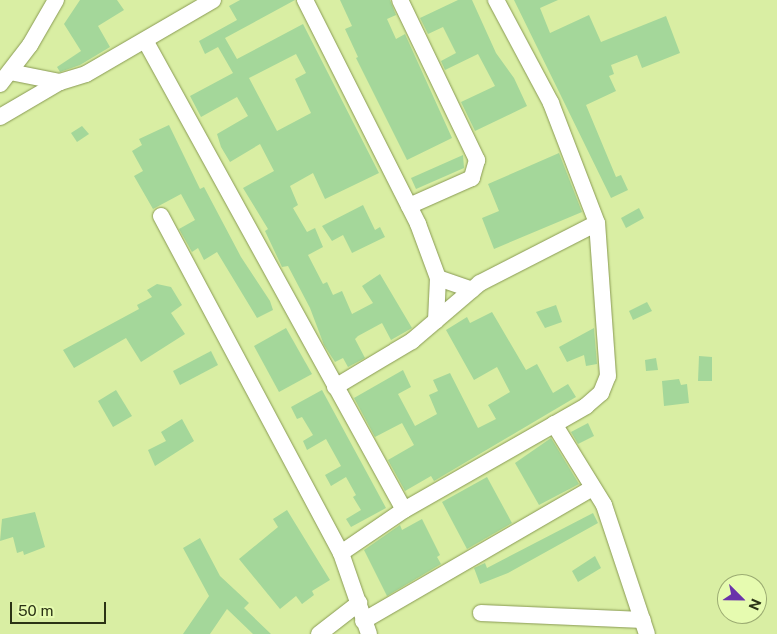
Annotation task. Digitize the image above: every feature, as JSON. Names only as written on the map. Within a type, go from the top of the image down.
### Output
[{"type":"street","points":[[56,0],[5,78],[60,82]]},
{"type":"street","points":[[0,117],[60,82],[108,65],[214,0]]},
{"type":"street","points":[[305,0],[409,206],[438,278],[436,321]]},
{"type":"street","points":[[400,0],[477,160],[472,178],[409,206]]},
{"type":"street","points":[[341,554],[404,510],[594,401],[608,376],[597,223],[551,103],[496,0]]},
{"type":"street","points":[[146,42],[335,388],[404,510]]},
{"type":"street","points":[[161,216],[341,554],[366,628],[592,488]]},
{"type":"street","points":[[335,388],[412,341],[472,290],[597,223]]},
{"type":"street","points":[[438,278],[472,290]]},
{"type":"street","points":[[481,613],[645,627],[604,505],[554,424]]},
{"type":"street","points":[[319,634],[359,603]]},
{"type":"building","points":[[80,0],[117,0],[124,10],[98,26],[110,47],[80,65],[60,72],[57,67],[81,51],[64,24]]},
{"type":"building","points":[[240,0],[295,0],[225,38],[237,59],[303,24],[379,173],[325,199],[313,173],[290,186],[298,205],[293,208],[307,232],[315,228],[323,247],[308,255],[323,284],[327,282],[333,295],[342,291],[352,314],[373,303],[362,286],[380,274],[412,328],[391,340],[382,323],[358,336],[355,339],[365,358],[348,367],[343,358],[335,362],[324,345],[310,308],[288,266],[282,267],[265,231],[268,229],[243,188],[274,171],[260,144],[230,162],[221,147],[217,134],[248,116],[237,97],[201,117],[190,96],[233,73],[218,47],[205,54],[199,41],[237,20],[229,6]],"holes":[[[296,54],[306,73],[295,79],[311,113],[277,131],[249,78]]]},
{"type":"building","points":[[340,0],[390,0],[396,15],[387,19],[396,39],[405,34],[452,138],[407,160],[356,58],[358,57],[345,29],[352,26]]},
{"type":"building","points":[[458,0],[472,0],[496,53],[514,78],[527,106],[475,131],[461,102],[495,86],[478,54],[445,70],[441,61],[456,53],[443,27],[428,34],[420,18]]},
{"type":"building","points":[[514,0],[558,0],[540,8],[550,33],[589,15],[601,42],[666,16],[680,53],[642,68],[637,55],[611,65],[614,74],[609,76],[616,91],[586,105],[616,177],[621,175],[628,190],[611,198]]},
{"type":"building","points":[[169,125],[200,189],[204,187],[241,257],[270,301],[273,310],[257,318],[217,252],[204,260],[198,248],[192,252],[179,229],[195,220],[181,194],[153,209],[134,176],[143,171],[132,151],[142,145],[139,139]]},
{"type":"building","points":[[82,126],[89,134],[77,142],[71,133]]},
{"type":"building","points":[[559,153],[582,212],[494,249],[482,218],[499,211],[488,184]]},
{"type":"building","points":[[463,155],[464,168],[416,189],[411,178]]},
{"type":"building","points":[[363,205],[375,230],[380,227],[385,237],[352,253],[343,235],[332,241],[322,226]]},
{"type":"building","points":[[639,208],[644,218],[626,228],[621,218]]},
{"type":"building","points":[[157,284],[171,287],[182,305],[171,313],[185,334],[141,362],[126,338],[74,368],[63,350],[139,309],[137,305],[152,297],[147,290]]},
{"type":"building","points":[[647,302],[652,311],[633,320],[629,311]]},
{"type":"building","points":[[556,305],[562,322],[545,328],[536,312]]},
{"type":"building","points":[[492,312],[526,370],[537,364],[553,393],[568,384],[576,397],[434,481],[431,476],[405,491],[388,460],[414,445],[402,423],[375,437],[354,398],[403,370],[411,387],[398,394],[415,426],[437,414],[429,395],[438,391],[433,380],[450,373],[478,428],[496,419],[488,405],[510,392],[497,367],[474,380],[446,330],[467,317],[470,323]]},
{"type":"building","points":[[286,328],[312,374],[279,392],[254,346]]},
{"type":"building","points":[[594,328],[597,364],[586,366],[584,355],[567,362],[559,347]]},
{"type":"building","points":[[211,351],[218,365],[180,385],[173,371]]},
{"type":"building","points":[[699,356],[712,357],[712,381],[698,381]]},
{"type":"building","points":[[656,358],[658,370],[646,371],[645,360]]},
{"type":"building","points":[[679,379],[681,385],[687,384],[689,403],[664,406],[662,381]]},
{"type":"building","points":[[116,390],[132,416],[113,427],[98,401]]},
{"type":"building","points":[[322,390],[386,508],[351,527],[346,519],[361,510],[353,497],[356,495],[346,477],[331,486],[325,475],[341,466],[326,439],[307,450],[303,441],[313,435],[302,417],[297,419],[291,407]]},
{"type":"building","points":[[182,419],[194,441],[155,466],[148,450],[166,441],[161,432]]},
{"type":"building","points":[[588,423],[594,436],[578,444],[571,432]]},
{"type":"building","points":[[551,438],[579,484],[539,505],[515,463]]},
{"type":"building","points":[[487,477],[512,523],[467,549],[442,502]]},
{"type":"building","points":[[287,510],[330,580],[312,591],[314,595],[302,604],[296,596],[280,609],[239,559],[278,527],[273,519]]},
{"type":"building","points":[[35,512],[45,547],[24,555],[23,551],[17,553],[13,537],[0,541],[2,519]]},
{"type":"building","points":[[593,513],[598,523],[508,573],[480,584],[474,568],[485,563],[487,568]]},
{"type":"building","points":[[422,519],[440,555],[437,557],[441,564],[387,596],[364,550],[400,525],[402,530]]},
{"type":"building","points":[[200,538],[220,576],[249,603],[244,608],[271,634],[253,634],[227,609],[210,634],[183,634],[209,596],[183,548]]},
{"type":"building","points":[[595,556],[601,568],[578,582],[572,571]]}]
